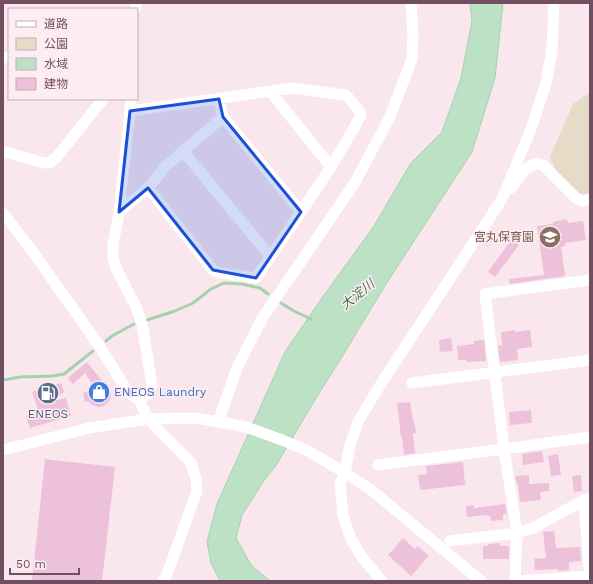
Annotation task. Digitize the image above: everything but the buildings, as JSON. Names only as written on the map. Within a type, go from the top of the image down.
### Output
[{"type":"street","points":[[222,422],[238,368],[263,317],[354,184],[389,119],[412,59],[413,32],[411,3]]},
{"type":"street","points":[[502,199],[531,129],[546,83],[552,50],[554,3]]},
{"type":"street","points":[[130,112],[292,88],[346,95],[361,115],[331,167],[256,278],[220,273],[213,270],[148,188]]},
{"type":"street","points":[[270,91],[331,167]]},
{"type":"street","points":[[219,99],[223,117],[301,212]]},
{"type":"street","points":[[3,152],[49,163],[56,158],[102,100]]},
{"type":"street","points":[[130,100],[119,212],[113,245],[113,259],[136,307],[142,324],[152,385],[148,394],[139,400]]},
{"type":"street","points":[[119,212],[148,188],[165,167],[223,117]]},
{"type":"street","points":[[183,151],[270,256]]},
{"type":"street","points":[[382,581],[361,556],[350,537],[343,515],[340,484],[342,471],[358,422],[377,390],[502,199],[528,166],[539,163],[543,165],[576,198],[582,201],[590,199]]},
{"type":"street","points":[[3,213],[36,256],[95,340],[128,392],[139,400],[148,419],[191,464],[196,479],[197,491],[166,579]]},
{"type":"street","points":[[515,581],[517,533],[494,372],[486,294],[590,280]]},
{"type":"street","points":[[412,383],[590,360]]},
{"type":"street","points":[[3,450],[89,428],[148,419],[194,418],[246,427],[306,450],[370,489],[481,581]]},
{"type":"street","points":[[378,465],[590,437]]},
{"type":"street","points":[[450,541],[517,533],[533,528],[587,499],[590,581]]},
{"type":"street","points":[[520,581],[590,576]]},
{"type":"highlighted area","points":[[219,99],[223,117],[301,212],[256,278],[213,270],[148,188],[119,212],[130,111]]},
{"type":"green space","points":[[590,92],[590,193],[577,196],[559,178],[550,157],[573,104]]},
{"type":"water","name":"大淀川","points":[[470,3],[503,3],[495,78],[472,152],[386,284],[275,467],[265,479],[242,515],[236,538],[251,565],[270,581],[220,581],[211,563],[207,542],[217,504],[285,352],[374,226],[411,163],[442,132],[461,78],[472,21]]},
{"type":"waterway","points":[[147,320],[175,311],[193,303],[211,289],[224,283],[242,284],[260,288],[268,294]]},
{"type":"waterway","points":[[281,303],[311,319]]},
{"type":"waterway","points":[[106,341],[134,324]]},
{"type":"waterway","points":[[3,380],[20,377],[53,376],[64,374],[93,351]]},
{"type":"place","name":"宮丸保育園","points":[[550,237]]},
{"type":"place","name":"ENEOS Laundry","points":[[99,392]]},
{"type":"place","name":"ENEOS","points":[[48,393]]}]
